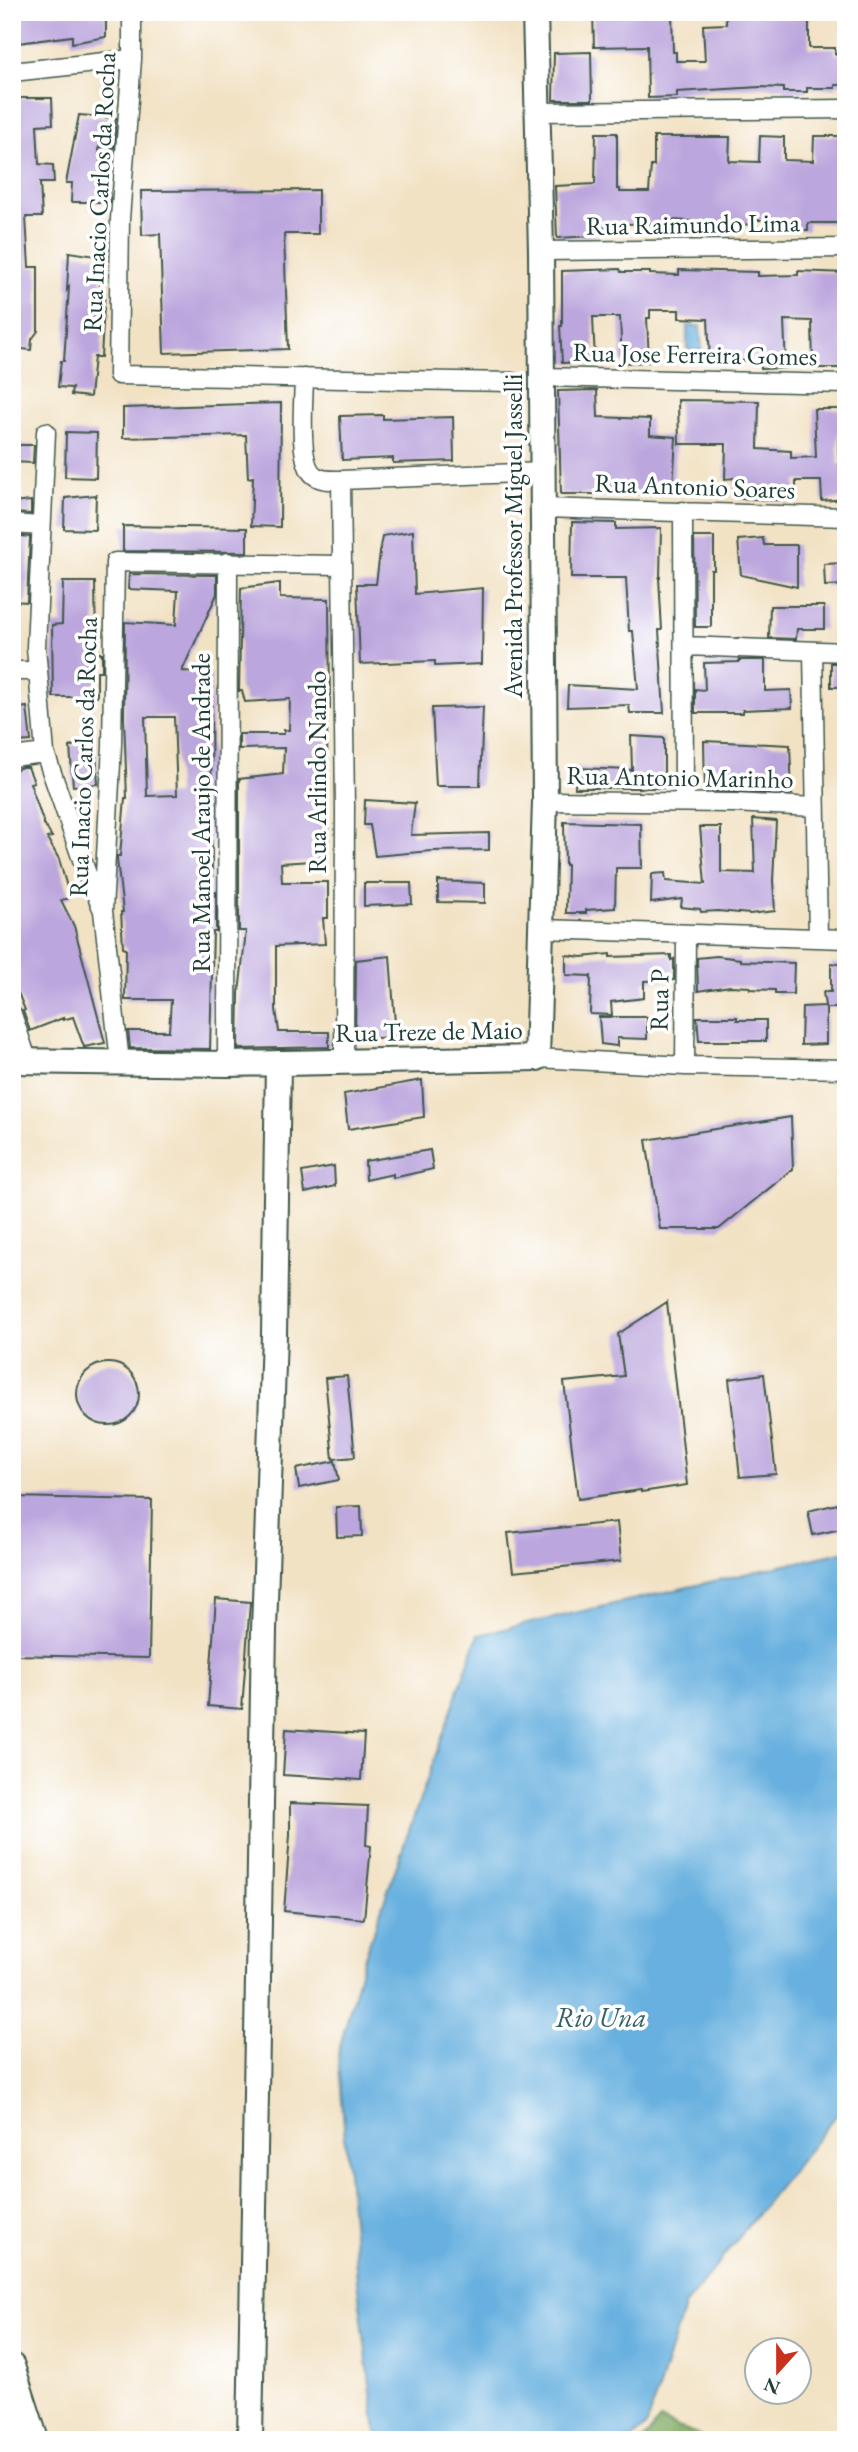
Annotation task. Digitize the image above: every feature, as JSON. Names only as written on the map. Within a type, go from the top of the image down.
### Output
[{"type":"street","name":"Rua Inacio Carlos da Rocha","points":[[132,12],[132,58],[120,219],[118,375],[304,378]]},
{"type":"street","name":"Avenida Professor Miguel Jasselli","points":[[535,12],[541,251],[545,801],[537,1058]]},
{"type":"street","points":[[12,72],[132,58]]},
{"type":"street","points":[[537,112],[846,109]]},
{"type":"street","name":"Rua Raimundo Lima","points":[[541,251],[846,248]]},
{"type":"street","name":"Rua Jose Ferreira Gomes","points":[[542,377],[846,384]]},
{"type":"street","points":[[512,382],[304,378],[304,456],[309,469],[321,479],[542,472]]},
{"type":"street","name":"Rua Inacio Carlos da Rocha","points":[[46,432],[37,625],[37,671],[45,753],[87,874],[103,911]]},
{"type":"street","name":"Rua Arlindo Nando","points":[[341,480],[345,808],[344,1063]]},
{"type":"street","name":"Rua Antonio Soares","points":[[542,508],[846,517]]},
{"type":"street","points":[[683,511],[684,802]]},
{"type":"street","points":[[12,524],[41,526]]},
{"type":"street","name":"Rua Inacio Carlos da Rocha","points":[[120,1062],[103,911],[112,745],[115,562],[228,562]]},
{"type":"street","points":[[228,562],[341,565]]},
{"type":"street","name":"Rua Manoel Araujo de Andrade","points":[[227,1064],[228,562]]},
{"type":"street","points":[[685,646],[846,652]]},
{"type":"street","points":[[813,651],[818,938]]},
{"type":"street","points":[[12,671],[37,671]]},
{"type":"street","points":[[12,757],[45,753]]},
{"type":"street","name":"Rua Antonio Marinho","points":[[545,801],[815,807]]},
{"type":"street","points":[[542,929],[846,939]]},
{"type":"street","name":"Rua P","points":[[685,1066],[686,934]]},
{"type":"street","points":[[12,1014],[20,1061]]},
{"type":"street","name":"Rua Treze de Maio","points":[[20,1061],[227,1064],[537,1058],[685,1066],[846,1069]]},
{"type":"street","points":[[250,2440],[264,1630],[274,1335],[278,1063]]},
{"type":"street","points":[[12,2366],[36,2440]]},
{"type":"green space","points":[[660,2420],[709,2440],[643,2440]]},
{"type":"water","points":[[687,326],[700,326],[702,351],[687,349]]},
{"type":"water","name":"Rio Una","points":[[846,1551],[846,2103],[685,2305],[647,2425],[631,2440],[377,2440],[357,2280],[338,2054],[362,1964],[478,1635]]},
{"type":"building","points":[[19,12],[106,15],[106,37],[72,43],[72,36],[18,43]]},
{"type":"building","points":[[593,12],[672,12],[673,52],[676,52],[676,61],[705,61],[703,25],[726,24],[726,12],[809,12],[809,48],[835,48],[835,54],[846,54],[846,85],[835,85],[835,88],[807,88],[807,92],[784,92],[784,88],[760,87],[677,92],[677,97],[648,98],[647,46],[594,47]]},
{"type":"building","points":[[591,52],[592,100],[553,100],[554,53]]},
{"type":"building","points":[[12,98],[52,98],[53,124],[37,125],[39,164],[53,165],[54,183],[40,183],[42,217],[26,217],[29,267],[38,267],[38,331],[32,339],[31,350],[12,348]]},
{"type":"building","points":[[79,115],[116,118],[114,148],[99,147],[102,184],[109,185],[110,202],[71,202],[72,183],[66,183]]},
{"type":"building","points":[[596,133],[617,133],[617,189],[620,189],[620,192],[649,192],[651,166],[654,166],[654,137],[730,137],[729,161],[759,162],[760,136],[784,137],[784,160],[813,161],[814,136],[846,136],[846,223],[808,223],[808,230],[785,230],[785,220],[754,220],[754,225],[673,220],[673,223],[619,224],[619,228],[596,228],[595,236],[557,238],[555,186],[595,184]]},
{"type":"building","points":[[318,190],[318,234],[284,234],[288,349],[164,353],[160,234],[142,235],[141,191]]},
{"type":"building","points":[[69,252],[103,257],[100,289],[105,289],[101,357],[94,357],[90,397],[71,395],[72,388],[58,387],[61,361],[64,361]]},
{"type":"building","points":[[620,269],[621,272],[679,275],[679,270],[758,272],[758,276],[798,275],[798,271],[846,273],[846,368],[813,368],[812,321],[784,320],[786,368],[761,369],[760,360],[710,362],[708,319],[679,318],[679,310],[650,310],[650,318],[647,318],[649,362],[622,363],[620,317],[593,317],[595,362],[562,363],[562,271]]},
{"type":"building","points":[[597,390],[598,417],[650,419],[650,435],[676,437],[673,487],[652,486],[652,494],[561,494],[558,391]]},
{"type":"building","points":[[678,400],[759,401],[758,449],[791,451],[791,458],[816,457],[814,409],[840,409],[839,465],[846,465],[846,499],[822,501],[821,481],[796,481],[796,501],[735,498],[734,478],[725,479],[726,444],[679,444]]},
{"type":"building","points":[[281,403],[280,527],[251,526],[253,477],[248,478],[246,435],[123,438],[123,408]]},
{"type":"building","points":[[383,415],[383,419],[453,417],[454,461],[393,463],[393,458],[342,460],[340,416]]},
{"type":"building","points":[[66,432],[97,433],[96,478],[65,477]]},
{"type":"building","points":[[12,445],[34,445],[33,463],[12,462]]},
{"type":"building","points":[[96,495],[95,530],[64,529],[65,498]]},
{"type":"building","points":[[31,501],[31,514],[12,513],[12,503]]},
{"type":"building","points":[[572,522],[616,523],[616,529],[661,528],[659,578],[662,630],[659,630],[664,713],[630,713],[629,705],[567,707],[568,685],[638,689],[633,631],[629,631],[626,578],[571,578]]},
{"type":"building","points":[[123,526],[247,528],[247,552],[123,551]]},
{"type":"building","points":[[413,531],[415,594],[483,588],[482,664],[435,666],[435,661],[360,664],[357,584],[376,584],[382,536]]},
{"type":"building","points":[[12,535],[30,537],[27,602],[12,601]]},
{"type":"building","points":[[694,537],[714,537],[711,627],[695,627]]},
{"type":"building","points":[[763,538],[764,545],[797,545],[797,587],[741,575],[738,540]]},
{"type":"building","points":[[846,563],[846,585],[825,586],[824,564]]},
{"type":"building","points":[[129,574],[217,575],[217,594],[182,671],[211,673],[212,892],[216,892],[216,932],[213,932],[210,1049],[130,1048],[128,1031],[169,1031],[171,1000],[125,1000],[126,948],[123,947],[123,912],[117,856],[120,856],[127,798],[125,622],[176,625],[178,591],[128,589]],"holes":[[[145,717],[174,717],[177,795],[147,796]]]},
{"type":"building","points":[[63,582],[95,582],[96,653],[102,653],[102,671],[97,671],[97,697],[53,697],[52,625],[62,624]]},
{"type":"building","points":[[280,583],[280,598],[329,599],[330,709],[327,709],[328,860],[281,863],[282,882],[328,882],[328,918],[323,918],[325,944],[276,946],[276,1009],[279,1032],[329,1032],[329,1047],[238,1049],[239,993],[246,931],[239,931],[239,779],[283,774],[284,748],[239,749],[239,734],[284,734],[284,730],[289,730],[290,699],[245,702],[242,691],[239,691],[241,588]]},
{"type":"building","points":[[770,606],[824,606],[824,629],[797,629],[796,639],[769,638]]},
{"type":"building","points":[[765,660],[765,691],[791,690],[792,708],[743,710],[743,713],[695,713],[695,689],[705,690],[704,663]]},
{"type":"building","points":[[831,663],[846,663],[846,687],[831,687]]},
{"type":"building","points":[[27,707],[31,741],[15,742],[12,709]]},
{"type":"building","points":[[483,707],[480,786],[436,786],[432,708]]},
{"type":"building","points":[[95,736],[98,784],[73,786],[70,747]]},
{"type":"building","points":[[631,736],[664,738],[664,788],[575,788],[576,768],[632,770]]},
{"type":"building","points":[[704,741],[790,745],[792,794],[705,791]]},
{"type":"building","points":[[28,767],[34,782],[30,783],[44,824],[52,837],[47,838],[59,859],[70,898],[61,900],[74,926],[105,1043],[84,1047],[73,1017],[63,1018],[30,1031],[12,978],[12,771]]},
{"type":"building","points":[[365,800],[415,803],[411,835],[489,833],[489,850],[375,856],[370,825],[364,825]]},
{"type":"building","points":[[753,819],[776,821],[773,881],[775,911],[750,914],[701,912],[700,909],[681,907],[682,899],[651,903],[652,874],[665,873],[666,881],[705,884],[700,827],[721,827],[721,872],[755,873]]},
{"type":"building","points":[[564,822],[641,824],[642,868],[616,868],[615,908],[566,913]]},
{"type":"building","points":[[438,881],[485,883],[485,903],[438,902]]},
{"type":"building","points":[[364,883],[411,883],[412,904],[364,906]]},
{"type":"building","points":[[610,954],[610,957],[671,955],[671,960],[674,959],[674,980],[644,981],[644,998],[611,1002],[612,1015],[590,1014],[591,976],[566,975],[566,955],[582,957]]},
{"type":"building","points":[[390,956],[396,1037],[355,1039],[356,960]]},
{"type":"building","points":[[717,956],[740,961],[794,963],[793,994],[775,994],[775,990],[730,986],[698,991],[697,958]]},
{"type":"building","points":[[831,963],[846,965],[844,1008],[826,1008],[826,1044],[801,1045],[802,1007],[825,1006],[823,992],[831,992]]},
{"type":"building","points":[[599,1017],[647,1017],[647,1039],[617,1038],[617,1046],[601,1044]]},
{"type":"building","points":[[697,1017],[766,1020],[766,1041],[699,1041]]},
{"type":"building","points":[[422,1080],[424,1117],[348,1129],[344,1094]]},
{"type":"building","points":[[791,1117],[793,1169],[719,1229],[660,1229],[646,1140]]},
{"type":"building","points":[[430,1150],[433,1169],[393,1178],[393,1174],[366,1180],[365,1161]]},
{"type":"building","points":[[334,1166],[335,1186],[305,1193],[302,1172]]},
{"type":"building","points":[[667,1302],[687,1485],[578,1499],[564,1382],[624,1376],[618,1334]]},
{"type":"building","points":[[108,1363],[120,1365],[130,1372],[137,1382],[137,1406],[130,1416],[120,1423],[108,1425],[96,1423],[86,1416],[79,1406],[77,1394],[79,1382],[86,1372],[96,1365]]},
{"type":"building","points":[[764,1374],[776,1474],[740,1477],[729,1379]]},
{"type":"building","points":[[347,1376],[355,1457],[333,1459],[325,1378]]},
{"type":"building","points":[[335,1461],[339,1480],[299,1488],[296,1469]]},
{"type":"building","points":[[12,1497],[152,1500],[149,1658],[12,1655]]},
{"type":"building","points":[[846,1502],[846,1528],[813,1535],[808,1511]]},
{"type":"building","points":[[361,1506],[362,1536],[337,1537],[336,1507]]},
{"type":"building","points":[[617,1522],[621,1561],[513,1572],[508,1533]]},
{"type":"building","points":[[216,1599],[250,1602],[242,1709],[208,1706]]},
{"type":"building","points":[[286,1729],[364,1734],[361,1780],[283,1775]]},
{"type":"building","points":[[290,1803],[368,1806],[366,1845],[371,1846],[364,1919],[284,1911]]}]
